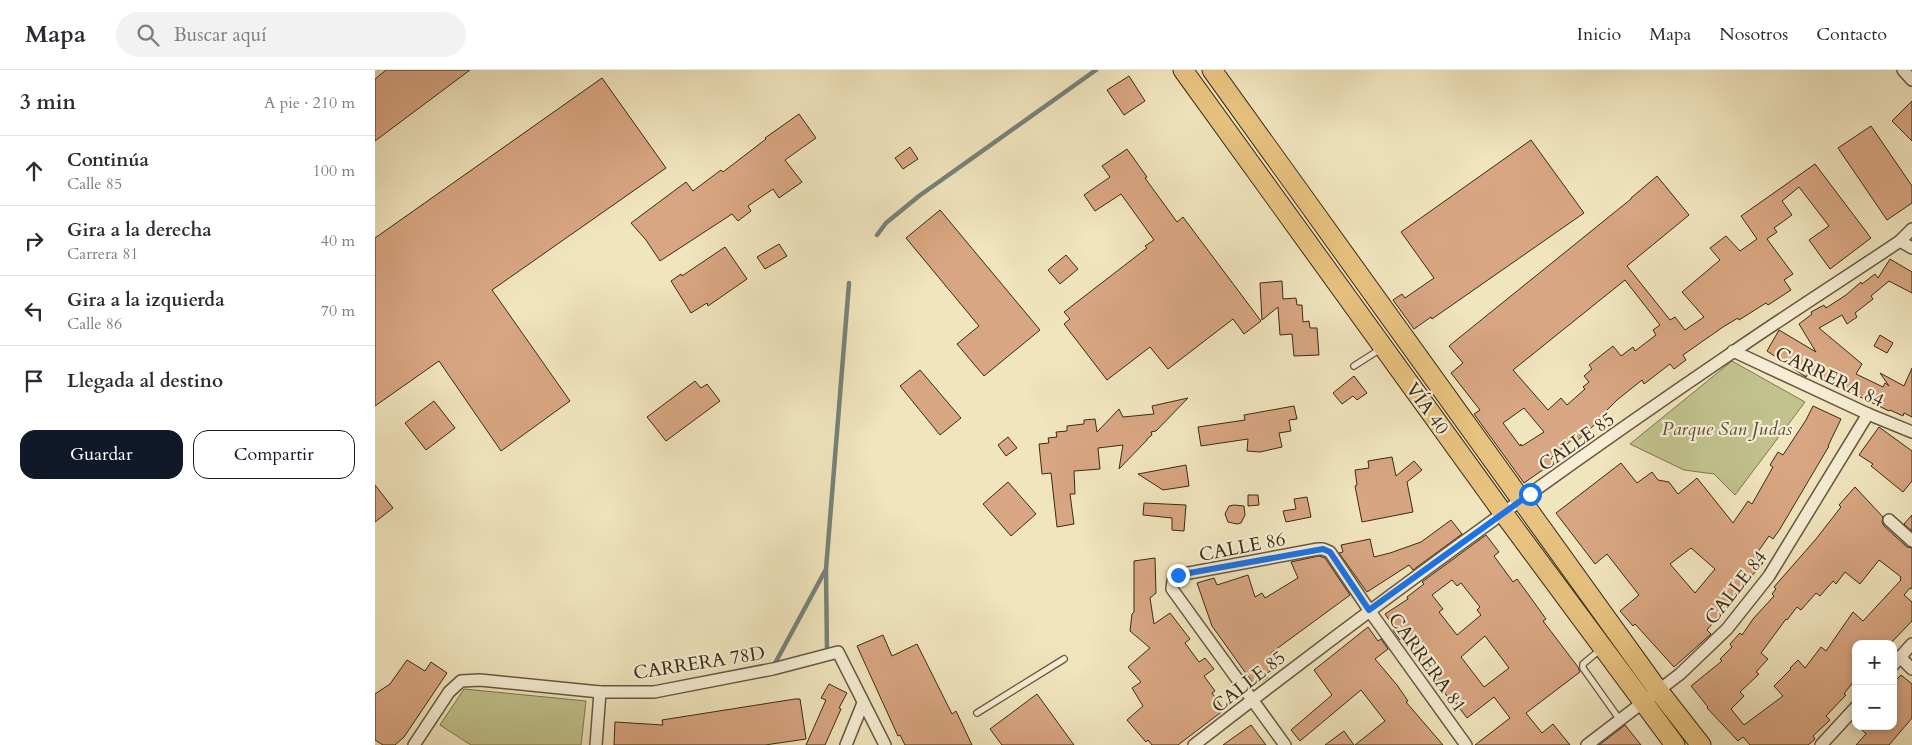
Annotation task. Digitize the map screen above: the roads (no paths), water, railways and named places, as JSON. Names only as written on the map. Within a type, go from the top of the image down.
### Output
[{"type":"highway","name":"VÍA 40","points":[[1183,70],[1603,648],[1701,745]]},
{"type":"highway","name":"VÍA 40","points":[[1212,70],[1522,500],[1651,695],[1675,745]]},
{"type":"street","points":[[1903,70],[1912,80]]},
{"type":"street","name":"CALLE 85","points":[[1194,745],[1369,610],[1503,512],[1733,351],[1900,241],[1912,229]]},
{"type":"street","points":[[1900,241],[1912,248]]},
{"type":"street","name":"CARRERA 84","points":[[1733,351],[1868,414],[1912,432]]},
{"type":"street","name":"CALLE 84","points":[[1587,745],[1680,674],[1727,629],[1769,576],[1868,414]]},
{"type":"street","points":[[1889,520],[1912,541]]},
{"type":"street","name":"CALLE 86","points":[[1252,700],[1172,589],[1173,581],[1178,575],[1318,549],[1327,550]]},
{"type":"street","name":"CARRERA 81","points":[[1327,550],[1467,745]]},
{"type":"street","points":[[1912,644],[1897,661],[1912,669]]},
{"type":"street","name":"CARRERA 78D","points":[[414,745],[449,692],[461,681],[480,680],[600,692],[654,692],[773,669],[838,652],[885,745]]},
{"type":"street","points":[[596,745],[600,692]]},
{"type":"street","points":[[1252,700],[1285,745]]},
{"type":"street","points":[[846,745],[863,703]]},
{"type":"street","points":[[1821,745],[1852,711]]},
{"type":"lane","points":[[1355,366],[1383,347]]},
{"type":"lane","points":[[1603,648],[1583,664],[1583,668],[1619,720]]},
{"type":"lane","points":[[977,713],[1064,659]]},
{"type":"waterway","points":[[877,235],[886,223],[919,196],[1096,70]]},
{"type":"waterway","points":[[827,653],[826,569],[849,283]]},
{"type":"waterway","points":[[773,667],[825,571]]},
{"type":"park label","name":"Parque San Judas","points":[[1727,428]]}]
